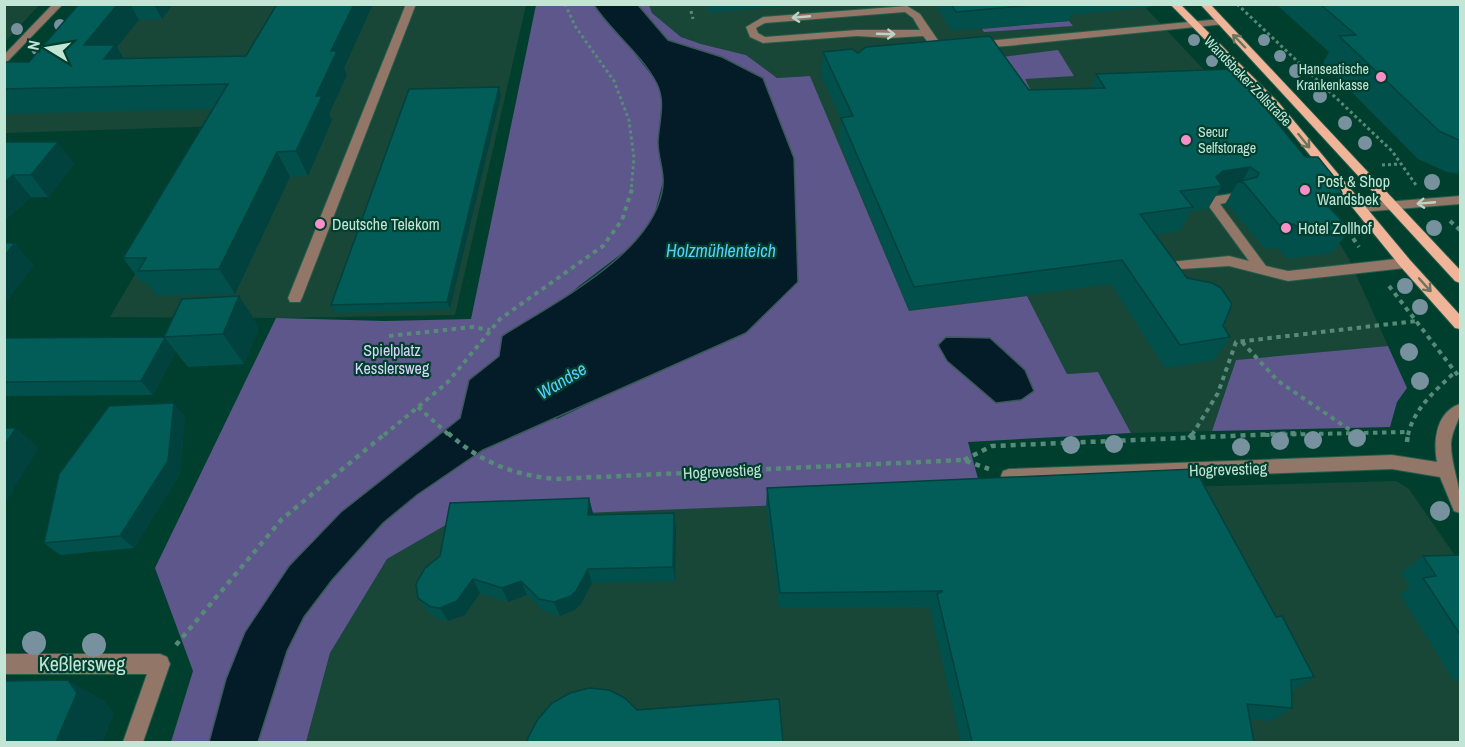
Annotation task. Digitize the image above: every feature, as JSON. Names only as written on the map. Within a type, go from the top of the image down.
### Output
[{"type":"main road","name":"Wandsbeker Zollstraße","points":[[1174,4],[1275,105],[1405,263],[1461,324]]},
{"type":"main road","name":"Wandsbeker Zollstraße","points":[[1204,4],[1461,278]]},
{"type":"street","points":[[7,58],[59,4]]},
{"type":"street","points":[[295,298],[411,4]]},
{"type":"street","points":[[926,33],[890,35],[857,33],[763,40],[754,35],[752,27],[763,20],[901,9],[914,13],[926,33],[933,45],[944,48],[927,50]]},
{"type":"street","points":[[966,46],[1047,41],[1191,23],[1221,22]]},
{"type":"street","points":[[1237,197],[1211,201],[1261,268]]},
{"type":"street","points":[[1360,208],[1461,200]]},
{"type":"street","points":[[1170,267],[1229,261],[1288,276],[1405,263]]},
{"type":"street","points":[[1461,410],[1451,417],[1444,440],[1447,471],[1461,506]]},
{"type":"street","name":"Hogrevestieg","points":[[1009,476],[1392,462],[1447,471]]},
{"type":"street","name":"Keßlersweg","points":[[4,664],[160,664]]},
{"type":"street","points":[[133,742],[160,664]]},
{"type":"path","points":[[160,664],[282,519],[447,383],[500,319],[588,259],[603,246],[622,220],[633,185],[634,158],[629,120],[614,81],[575,26],[565,4]]},
{"type":"path","points":[[1237,4],[1392,151],[1400,164]]},
{"type":"path","points":[[691,11],[693,19]]},
{"type":"path","points":[[1344,225],[1461,378]]},
{"type":"path","points":[[1189,438],[1210,412],[1225,379],[1236,342],[1416,321]]},
{"type":"path","points":[[389,336],[473,327],[490,330]]},
{"type":"path","points":[[1242,342],[1259,366],[1283,387],[1350,431]]},
{"type":"path","points":[[1407,446],[1408,432],[1423,402],[1456,372]]},
{"type":"path","name":"Hogrevestieg","points":[[418,407],[484,463],[511,473],[556,479],[963,460],[992,446],[1189,438]]},
{"type":"path","points":[[1189,438],[1350,431],[1408,432]]},
{"type":"shaded area","points":[[4,5],[39,5],[5,42]]},
{"type":"shaded area","name":"Deutsche Telekom","points":[[90,5],[526,5],[455,315],[276,318],[110,317],[222,126],[5,133],[4,95]]},
{"type":"shaded area","points":[[649,5],[1143,5],[1279,150],[1310,194],[1349,259],[1388,346],[1236,360],[1212,431],[1131,433],[1098,372],[1067,374],[1027,296],[909,312],[810,76],[777,78],[746,55],[681,37],[652,13]]},
{"type":"shaded area","points":[[1396,481],[1409,489],[1460,563],[1460,742],[306,742],[330,653],[387,559],[458,518],[1181,487]]},
{"type":"green space","name":"Spielplatz Kesslersweg","points":[[536,5],[649,5],[652,13],[681,37],[746,55],[777,78],[810,76],[909,311],[1027,296],[1067,374],[1098,372],[1131,433],[968,442],[983,497],[458,518],[387,559],[330,653],[306,742],[171,742],[193,671],[155,568],[276,318],[385,321],[471,319]],"holes":[[[634,53],[794,158],[650,374],[557,419],[491,363],[579,286],[625,251],[643,233],[655,212],[664,178],[658,143],[662,98],[657,82]]]},
{"type":"green space","points":[[1069,21],[1073,26],[970,33],[984,32],[982,29]]},
{"type":"green space","points":[[1058,50],[1074,76],[1025,79],[1068,164],[985,59]]},
{"type":"green space","points":[[1388,346],[1407,388],[1397,402],[1390,427],[1212,431],[1236,360]]},
{"type":"water","name":"Holzmühlenteich","points":[[594,5],[638,5],[668,40],[722,57],[763,78],[794,158],[798,282],[746,333],[483,450],[417,495],[383,523],[332,580],[304,617],[287,651],[258,742],[209,742],[226,679],[245,632],[289,566],[341,512],[460,418],[469,380],[499,356],[502,336],[596,276],[639,237],[653,215],[663,185],[658,142],[662,105],[660,91],[651,73]]},
{"type":"water","points":[[946,337],[990,338],[1025,370],[1034,391],[1021,400],[996,403],[947,361],[938,345]]},
{"type":"building","points":[[79,4],[118,4],[84,45],[115,45],[104,59],[246,56],[277,4],[354,4],[331,51],[337,51],[316,96],[322,96],[296,151],[277,152],[219,269],[138,271],[146,258],[123,258],[228,84],[4,89],[4,62],[29,62]]},
{"type":"building","points":[[951,4],[1042,4],[956,12]]},
{"type":"building","points":[[1320,4],[1461,4],[1461,141],[1439,131],[1339,36],[1356,35]]},
{"type":"building","points":[[990,36],[1029,90],[1105,88],[1096,74],[1234,69],[1305,157],[1318,157],[1334,177],[1342,193],[1318,196],[1350,229],[1304,235],[1294,224],[1280,226],[1244,183],[1238,182],[1257,177],[1259,173],[1250,167],[1223,171],[1216,177],[1222,186],[1180,191],[1193,207],[1140,214],[1187,278],[1212,283],[1221,288],[1232,304],[1223,326],[1230,337],[1180,345],[1122,260],[914,287],[841,118],[853,116],[823,52],[852,49],[858,53],[866,47]]},
{"type":"building","points":[[499,87],[447,302],[331,305],[409,89]]},
{"type":"building","points":[[4,142],[58,142],[31,175],[13,175],[4,183]]},
{"type":"building","points":[[4,243],[15,243],[4,256]]},
{"type":"building","points":[[239,296],[223,334],[164,337],[182,299]]},
{"type":"building","points":[[164,337],[141,381],[4,382],[4,338]]},
{"type":"building","points":[[174,403],[168,461],[120,536],[44,543],[59,474],[109,406]]},
{"type":"building","points":[[4,428],[16,428],[4,446]]},
{"type":"building","points":[[1195,469],[1276,617],[1282,616],[1314,677],[1291,680],[1292,708],[1247,704],[1254,742],[972,742],[937,594],[943,591],[780,593],[767,488]]},
{"type":"building","points":[[589,498],[588,515],[674,513],[673,567],[588,569],[571,596],[554,602],[539,599],[521,581],[502,588],[473,579],[457,601],[440,608],[431,607],[418,598],[416,584],[425,568],[440,556],[450,503]]},
{"type":"building","points":[[1461,555],[1461,636],[1423,578],[1436,576],[1423,556]]},
{"type":"building","points":[[68,680],[77,693],[56,742],[4,742],[4,681]]},
{"type":"building","points":[[589,688],[609,690],[625,698],[637,710],[779,699],[783,742],[527,742],[538,719],[552,703],[570,693]]},
{"type":"place","name":"Hanseatische Krankenkasse","points":[[1381,77]]},
{"type":"place","name":"Secur Selfstorage","points":[[1186,140]]},
{"type":"place","name":"Post & Shop Wandsbek","points":[[1305,190]]},
{"type":"place","name":"Deutsche Telekom","points":[[320,224]]},
{"type":"place","name":"Hotel Zollhof","points":[[1286,228]]},
{"type":"water label","name":"Wandse","points":[[562,381]]}]
